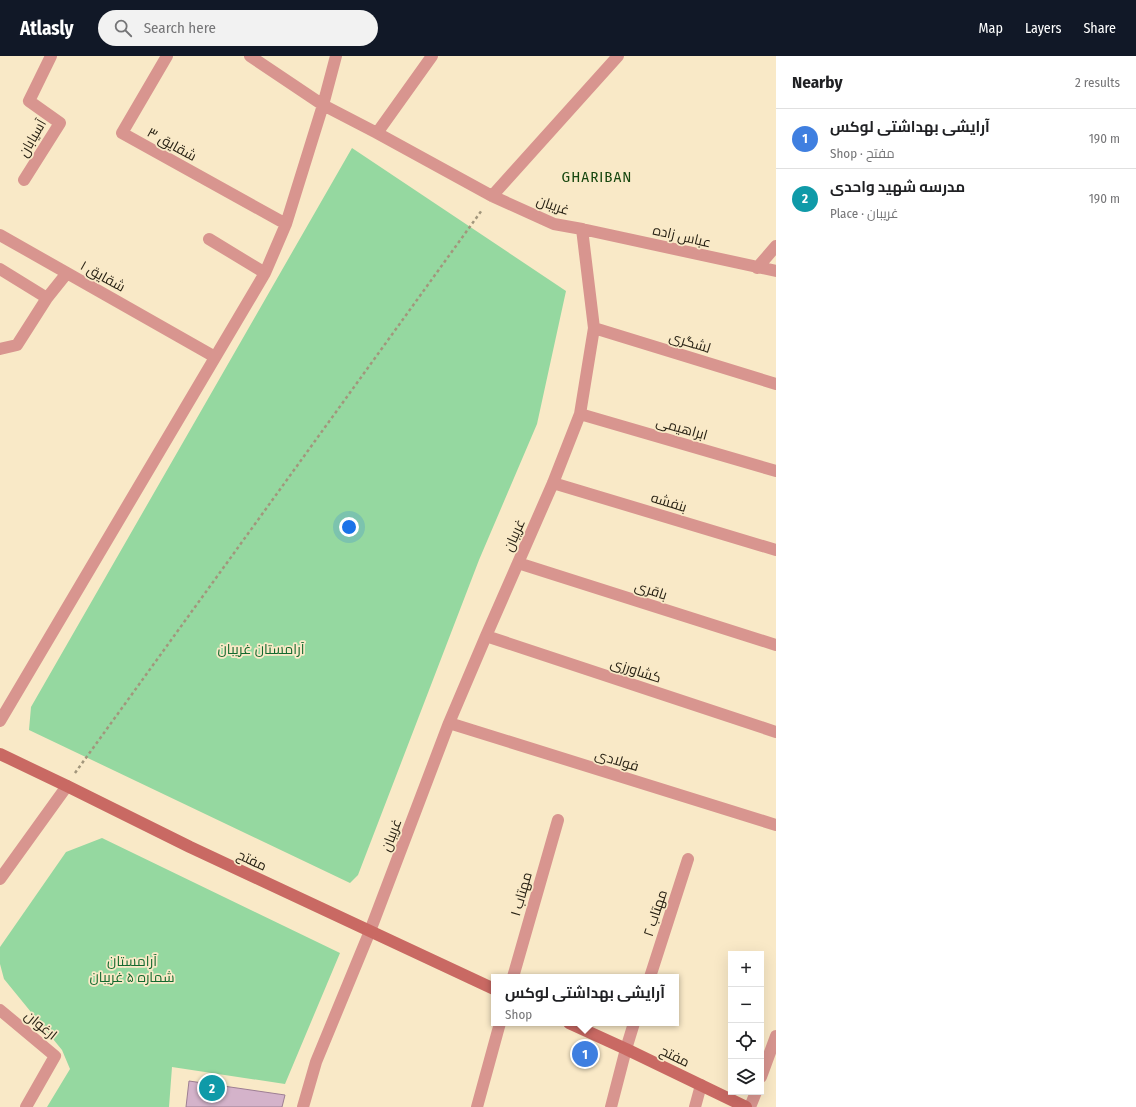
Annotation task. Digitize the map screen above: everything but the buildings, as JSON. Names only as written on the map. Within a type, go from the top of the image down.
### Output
[{"type":"main road","name":"مفتح","points":[[0,754],[190,847],[491,988]]},
{"type":"main road","name":"مفتح","points":[[575,1026],[746,1107]]},
{"type":"street","name":"آسیابان","points":[[24,180],[60,123],[29,101],[51,56]]},
{"type":"street","name":"شقایق ۳","points":[[167,56],[122,133],[286,224]]},
{"type":"street","name":"غریبان","points":[[250,56],[323,105],[492,196],[554,224],[582,229],[594,328],[580,414],[553,483],[449,723],[370,931],[316,1062],[303,1107]]},
{"type":"street","points":[[0,721],[265,273],[286,224],[323,105],[336,56]]},
{"type":"street","points":[[377,133],[432,56]]},
{"type":"street","points":[[492,196],[618,56]]},
{"type":"street","name":"عباس زاده","points":[[582,229],[776,271]]},
{"type":"street","points":[[0,235],[66,273]]},
{"type":"street","points":[[209,239],[265,273]]},
{"type":"street","points":[[757,268],[776,246]]},
{"type":"street","points":[[0,269],[47,298]]},
{"type":"street","name":"شقایق ۱","points":[[0,349],[16,345],[47,298],[66,273],[215,357]]},
{"type":"street","name":"لشگری","points":[[594,328],[776,384]]},
{"type":"street","name":"ابراهیمی","points":[[580,414],[776,470]]},
{"type":"street","name":"بنفشه","points":[[553,483],[776,550]]},
{"type":"street","name":"باقری","points":[[518,563],[776,645]]},
{"type":"street","name":"کشاورزی","points":[[486,636],[776,732]]},
{"type":"street","name":"فولادی","points":[[449,723],[776,825]]},
{"type":"street","points":[[0,879],[67,786]]},
{"type":"street","name":"مهتاب ۱","points":[[514,974],[558,820]]},
{"type":"street","name":"مهتاب ۲","points":[[651,974],[688,859]]},
{"type":"street","name":"ارغوان","points":[[0,1010],[56,1056],[26,1107]]},
{"type":"street","points":[[477,1107],[499,1026]]},
{"type":"street","points":[[611,1107],[633,1026]]},
{"type":"street","points":[[764,1069],[776,1036]]},
{"type":"street","points":[[695,1107],[701,1085]]},
{"type":"street","points":[[750,1107],[755,1095]]},
{"type":"path","points":[[67,786],[492,196]]},
{"type":"green space","name":"آرامستان غریبان","points":[[352,148],[566,291],[537,424],[479,560],[358,875],[350,883],[29,730],[31,707]]},
{"type":"green space","name":"آرامستان شماره ۵ غریبان","points":[[102,838],[340,953],[285,1084],[172,1067],[169,1107],[47,1107],[70,1069],[62,1050],[4,979],[0,964],[0,947],[66,852]]},
{"type":"place","name":"آرایشی بهداشتی لوکس","points":[[585,1054]]},
{"type":"place","name":"مدرسه شهید واحدی","points":[[212,1088]]},
{"type":"district","name":"GHARIBAN","points":[[597,177]]}]
